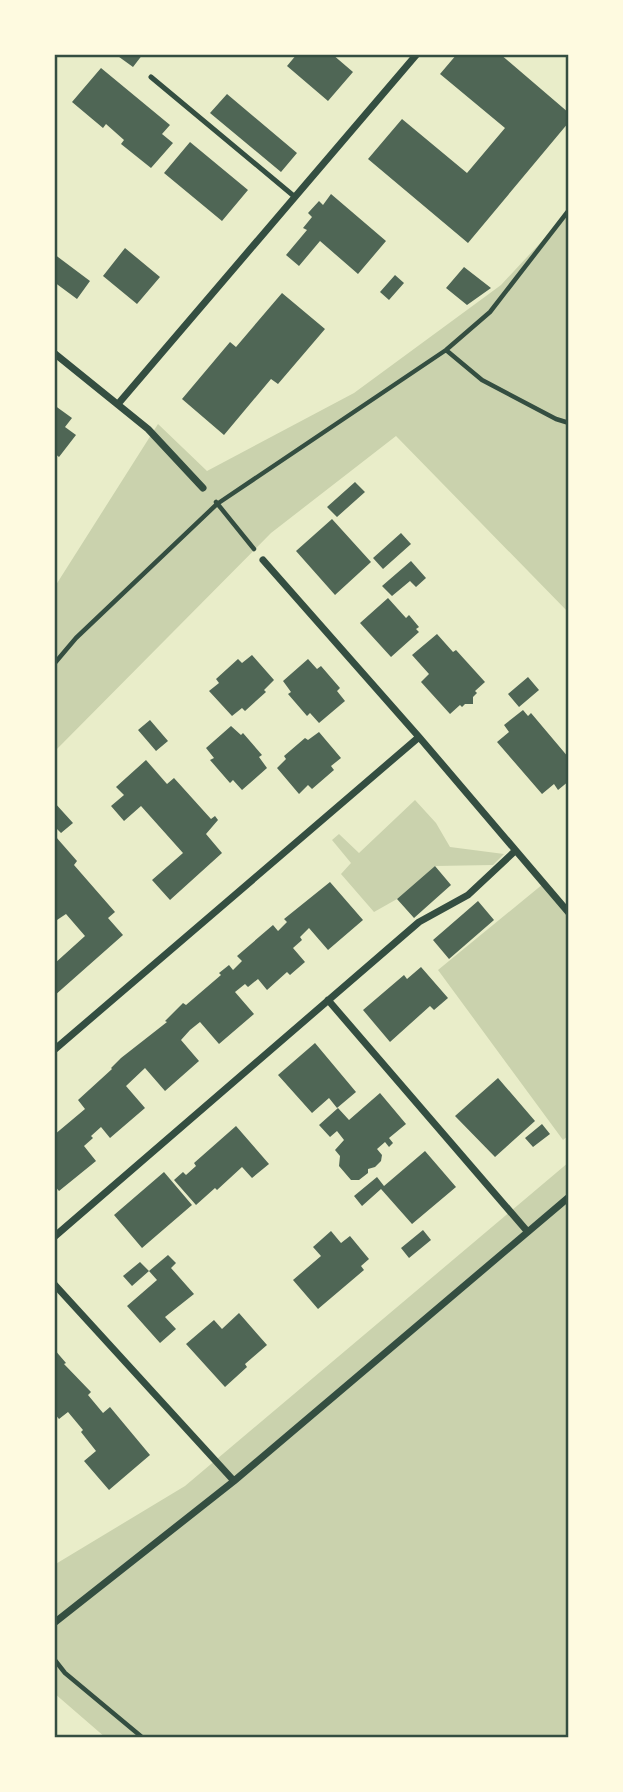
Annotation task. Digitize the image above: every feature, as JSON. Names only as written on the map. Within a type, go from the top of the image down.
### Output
[{"type":"street","points":[[118,404],[417,54]]},
{"type":"street","points":[[54,353],[148,429],[203,488]]},
{"type":"street","points":[[263,560],[569,913]]},
{"type":"street","points":[[54,1050],[419,737]]},
{"type":"street","points":[[54,1237],[419,922],[468,895],[515,852]]},
{"type":"street","points":[[328,1000],[527,1231]]},
{"type":"street","points":[[54,1623],[234,1481],[569,1197]]},
{"type":"street","points":[[54,1284],[234,1481]]},
{"type":"lane","points":[[151,77],[295,197]]},
{"type":"path","points":[[54,664],[76,638],[218,503],[446,350],[490,312],[569,210]]},
{"type":"path","points":[[446,350],[482,380],[556,419],[569,423]]},
{"type":"path","points":[[203,488],[263,560]]},
{"type":"path","points":[[54,1659],[65,1673],[143,1738]]},
{"type":"green space","points":[[569,212],[569,613],[396,436],[271,533],[54,752],[54,588],[158,424],[207,471],[354,393],[501,285]]},
{"type":"green space","points":[[415,800],[436,823],[450,847],[504,854],[493,865],[435,866],[397,899],[374,912],[341,874],[351,863],[332,840],[339,834],[359,853]]},
{"type":"green space","points":[[543,884],[569,913],[569,1135],[563,1140],[438,970]]},
{"type":"green space","points":[[569,1162],[569,1738],[106,1738],[54,1693],[54,1565],[185,1486]]},
{"type":"building","points":[[115,54],[143,54],[133,67]]},
{"type":"building","points":[[297,54],[332,54],[353,72],[328,101],[287,66]]},
{"type":"building","points":[[457,54],[500,54],[569,113],[569,122],[468,243],[368,159],[402,119],[467,173],[505,128],[440,74]]},
{"type":"building","points":[[101,68],[170,125],[162,134],[173,143],[151,168],[121,144],[124,140],[106,124],[103,128],[72,102]]},
{"type":"building","points":[[227,94],[297,153],[281,172],[210,113]]},
{"type":"building","points":[[190,142],[248,190],[222,221],[164,173]]},
{"type":"building","points":[[331,194],[386,241],[358,274],[320,241],[299,266],[286,255],[307,230],[303,228],[312,217],[308,213],[319,201],[323,205]]},
{"type":"building","points":[[125,248],[160,277],[137,304],[103,276]]},
{"type":"building","points":[[54,254],[90,281],[77,299],[54,282]]},
{"type":"building","points":[[464,267],[491,288],[467,305],[446,288]]},
{"type":"building","points":[[395,275],[404,283],[389,300],[380,292]]},
{"type":"building","points":[[282,293],[325,329],[278,384],[271,379],[224,435],[182,399],[230,342],[236,347]]},
{"type":"building","points":[[54,405],[72,418],[65,427],[76,435],[59,457],[54,453]]},
{"type":"building","points":[[355,482],[365,492],[337,517],[327,507]]},
{"type":"building","points":[[332,519],[371,562],[335,595],[296,551]]},
{"type":"building","points":[[401,533],[411,544],[383,569],[373,558]]},
{"type":"building","points":[[411,561],[426,578],[416,587],[410,581],[392,596],[382,586]]},
{"type":"building","points":[[388,598],[406,618],[409,615],[419,627],[416,629],[419,632],[391,657],[360,623]]},
{"type":"building","points":[[437,634],[453,652],[456,650],[485,682],[475,691],[477,693],[473,697],[473,704],[465,704],[462,707],[460,705],[450,714],[421,682],[429,674],[412,655]]},
{"type":"building","points":[[252,655],[274,680],[264,690],[266,692],[245,711],[242,708],[232,716],[209,691],[219,683],[216,679],[238,659],[242,663]]},
{"type":"building","points":[[308,659],[317,669],[321,666],[340,688],[337,691],[345,701],[319,723],[310,713],[307,716],[288,694],[291,692],[283,681]]},
{"type":"building","points":[[528,677],[539,690],[519,707],[508,694]]},
{"type":"building","points":[[523,710],[528,716],[531,713],[569,758],[569,781],[558,790],[554,784],[542,794],[497,742],[509,732],[504,725]]},
{"type":"building","points":[[150,720],[168,741],[156,751],[138,730]]},
{"type":"building","points":[[231,726],[241,735],[243,733],[262,755],[259,757],[267,768],[242,790],[233,780],[230,783],[210,760],[214,758],[206,748]]},
{"type":"building","points":[[319,732],[341,758],[331,766],[334,770],[312,789],[308,785],[299,794],[277,768],[286,759],[284,756],[305,738],[308,740]]},
{"type":"building","points":[[146,760],[167,784],[174,778],[211,819],[215,816],[218,820],[206,834],[222,853],[170,900],[152,880],[183,853],[141,806],[124,821],[111,806],[124,795],[116,787]]},
{"type":"building","points":[[54,802],[73,823],[61,833],[57,829],[54,831]]},
{"type":"building","points":[[56,837],[77,861],[74,865],[115,912],[108,918],[123,935],[54,996],[54,964],[85,936],[66,914],[54,922]]},
{"type":"building","points":[[435,866],[451,885],[414,918],[397,899]]},
{"type":"building","points":[[330,882],[363,920],[328,950],[309,928],[293,948],[305,962],[290,975],[287,972],[267,990],[258,979],[235,992],[254,1014],[219,1044],[200,1022],[190,1030],[181,1040],[199,1061],[165,1091],[145,1068],[126,1086],[145,1108],[110,1138],[101,1127],[91,1136],[93,1138],[84,1146],[96,1161],[59,1191],[54,1185],[54,1135],[85,1109],[78,1100],[121,1058],[167,1022],[165,1021],[183,1003],[186,1005],[229,965],[233,970],[242,961],[237,956],[273,925],[278,931],[287,922],[284,919]]},
{"type":"building","points":[[478,901],[494,920],[449,959],[433,940]]},
{"type":"building","points":[[421,967],[448,998],[434,1010],[430,1006],[390,1042],[363,1010],[404,975],[407,979]]},
{"type":"building","points":[[315,1043],[356,1092],[337,1108],[329,1098],[312,1113],[278,1075]]},
{"type":"building","points":[[498,1078],[535,1121],[495,1157],[455,1116]]},
{"type":"building","points":[[380,1093],[406,1124],[389,1138],[393,1143],[389,1147],[385,1142],[377,1149],[382,1155],[381,1161],[368,1169],[368,1173],[359,1180],[351,1180],[339,1166],[340,1156],[335,1150],[344,1140],[337,1131],[330,1137],[319,1125],[338,1108],[349,1120]]},
{"type":"building","points":[[542,1124],[550,1134],[533,1147],[525,1138]]},
{"type":"building","points":[[236,1126],[269,1164],[252,1178],[242,1167],[196,1205],[174,1180],[183,1172],[186,1175],[196,1166],[194,1163]]},
{"type":"building","points":[[425,1151],[456,1187],[412,1224],[381,1189],[362,1206],[354,1196],[377,1177],[384,1186]]},
{"type":"building","points":[[164,1172],[192,1205],[142,1248],[114,1215]]},
{"type":"building","points":[[423,1230],[431,1240],[409,1258],[401,1248]]},
{"type":"building","points":[[331,1231],[341,1243],[350,1236],[369,1259],[361,1266],[364,1270],[318,1309],[293,1280],[321,1256],[313,1247]]},
{"type":"building","points":[[168,1255],[176,1263],[171,1268],[194,1294],[165,1317],[176,1329],[160,1343],[127,1306],[157,1280],[149,1271]]},
{"type":"building","points":[[140,1262],[149,1271],[132,1286],[123,1276]]},
{"type":"building","points":[[239,1313],[267,1345],[245,1364],[247,1367],[225,1387],[186,1344],[214,1320],[222,1329]]},
{"type":"building","points":[[54,1349],[66,1363],[64,1364],[91,1392],[88,1395],[103,1413],[110,1407],[150,1455],[109,1490],[84,1461],[96,1451],[81,1432],[83,1430],[68,1412],[59,1419],[54,1413]]}]
